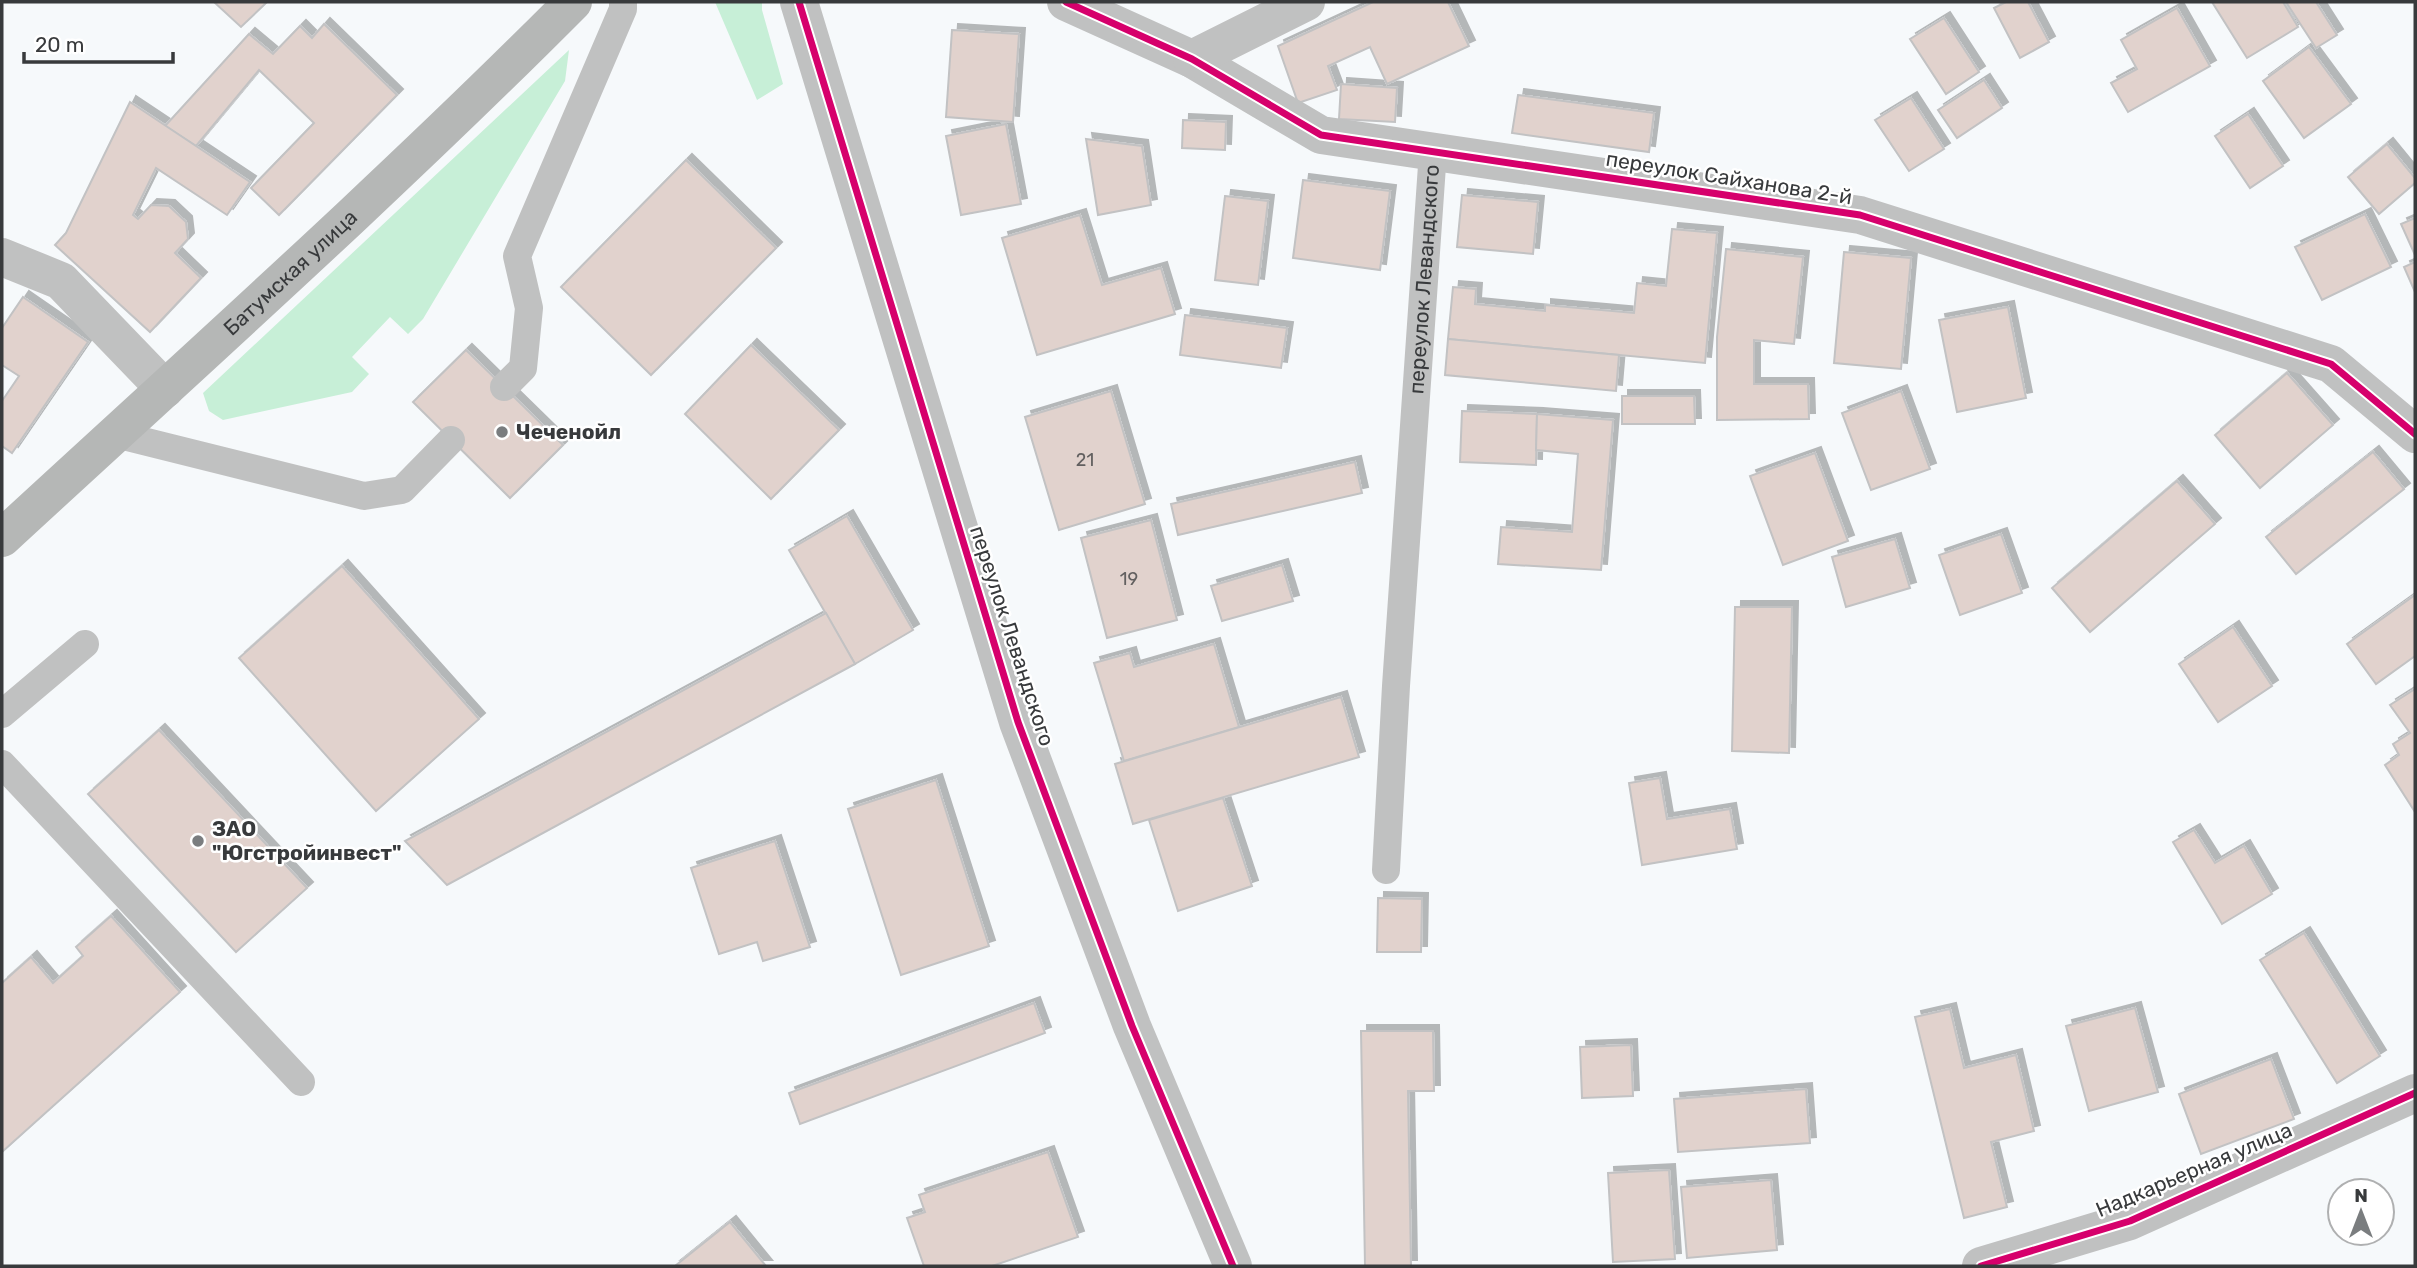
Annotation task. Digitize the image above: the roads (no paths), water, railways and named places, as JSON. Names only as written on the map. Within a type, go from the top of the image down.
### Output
[{"type":"main road","name":"Батумская улица","points":[[2,538],[475,101],[573,2]]},
{"type":"street","name":"переулок Левандского","points":[[799,2],[1018,722],[1132,1026],[1233,1266]]},
{"type":"street","name":"переулок Сайханова 2-й","points":[[1066,2],[1192,59],[1321,135],[1860,215],[2331,364],[2415,434]]},
{"type":"street","points":[[1192,59],[1306,2]]},
{"type":"street","points":[[2,257],[61,281],[166,389]]},
{"type":"street","name":"Надкарьерная улица","points":[[1981,1266],[2130,1221],[2415,1093]]},
{"type":"lane","points":[[504,387],[523,368],[529,308],[517,256],[623,9],[623,2]]},
{"type":"lane","name":"переулок Левандского","points":[[1387,870],[1397,672],[1433,151]]},
{"type":"lane","points":[[115,434],[364,496],[402,490],[451,440]]},
{"type":"lane","points":[[2,714],[86,644]]},
{"type":"lane","points":[[2,764],[301,1083]]},
{"type":"place","name":"Чеченойл","points":[[502,432]]},
{"type":"place","name":"ЗАО \"Югстройинвест\"","points":[[198,841]]}]
